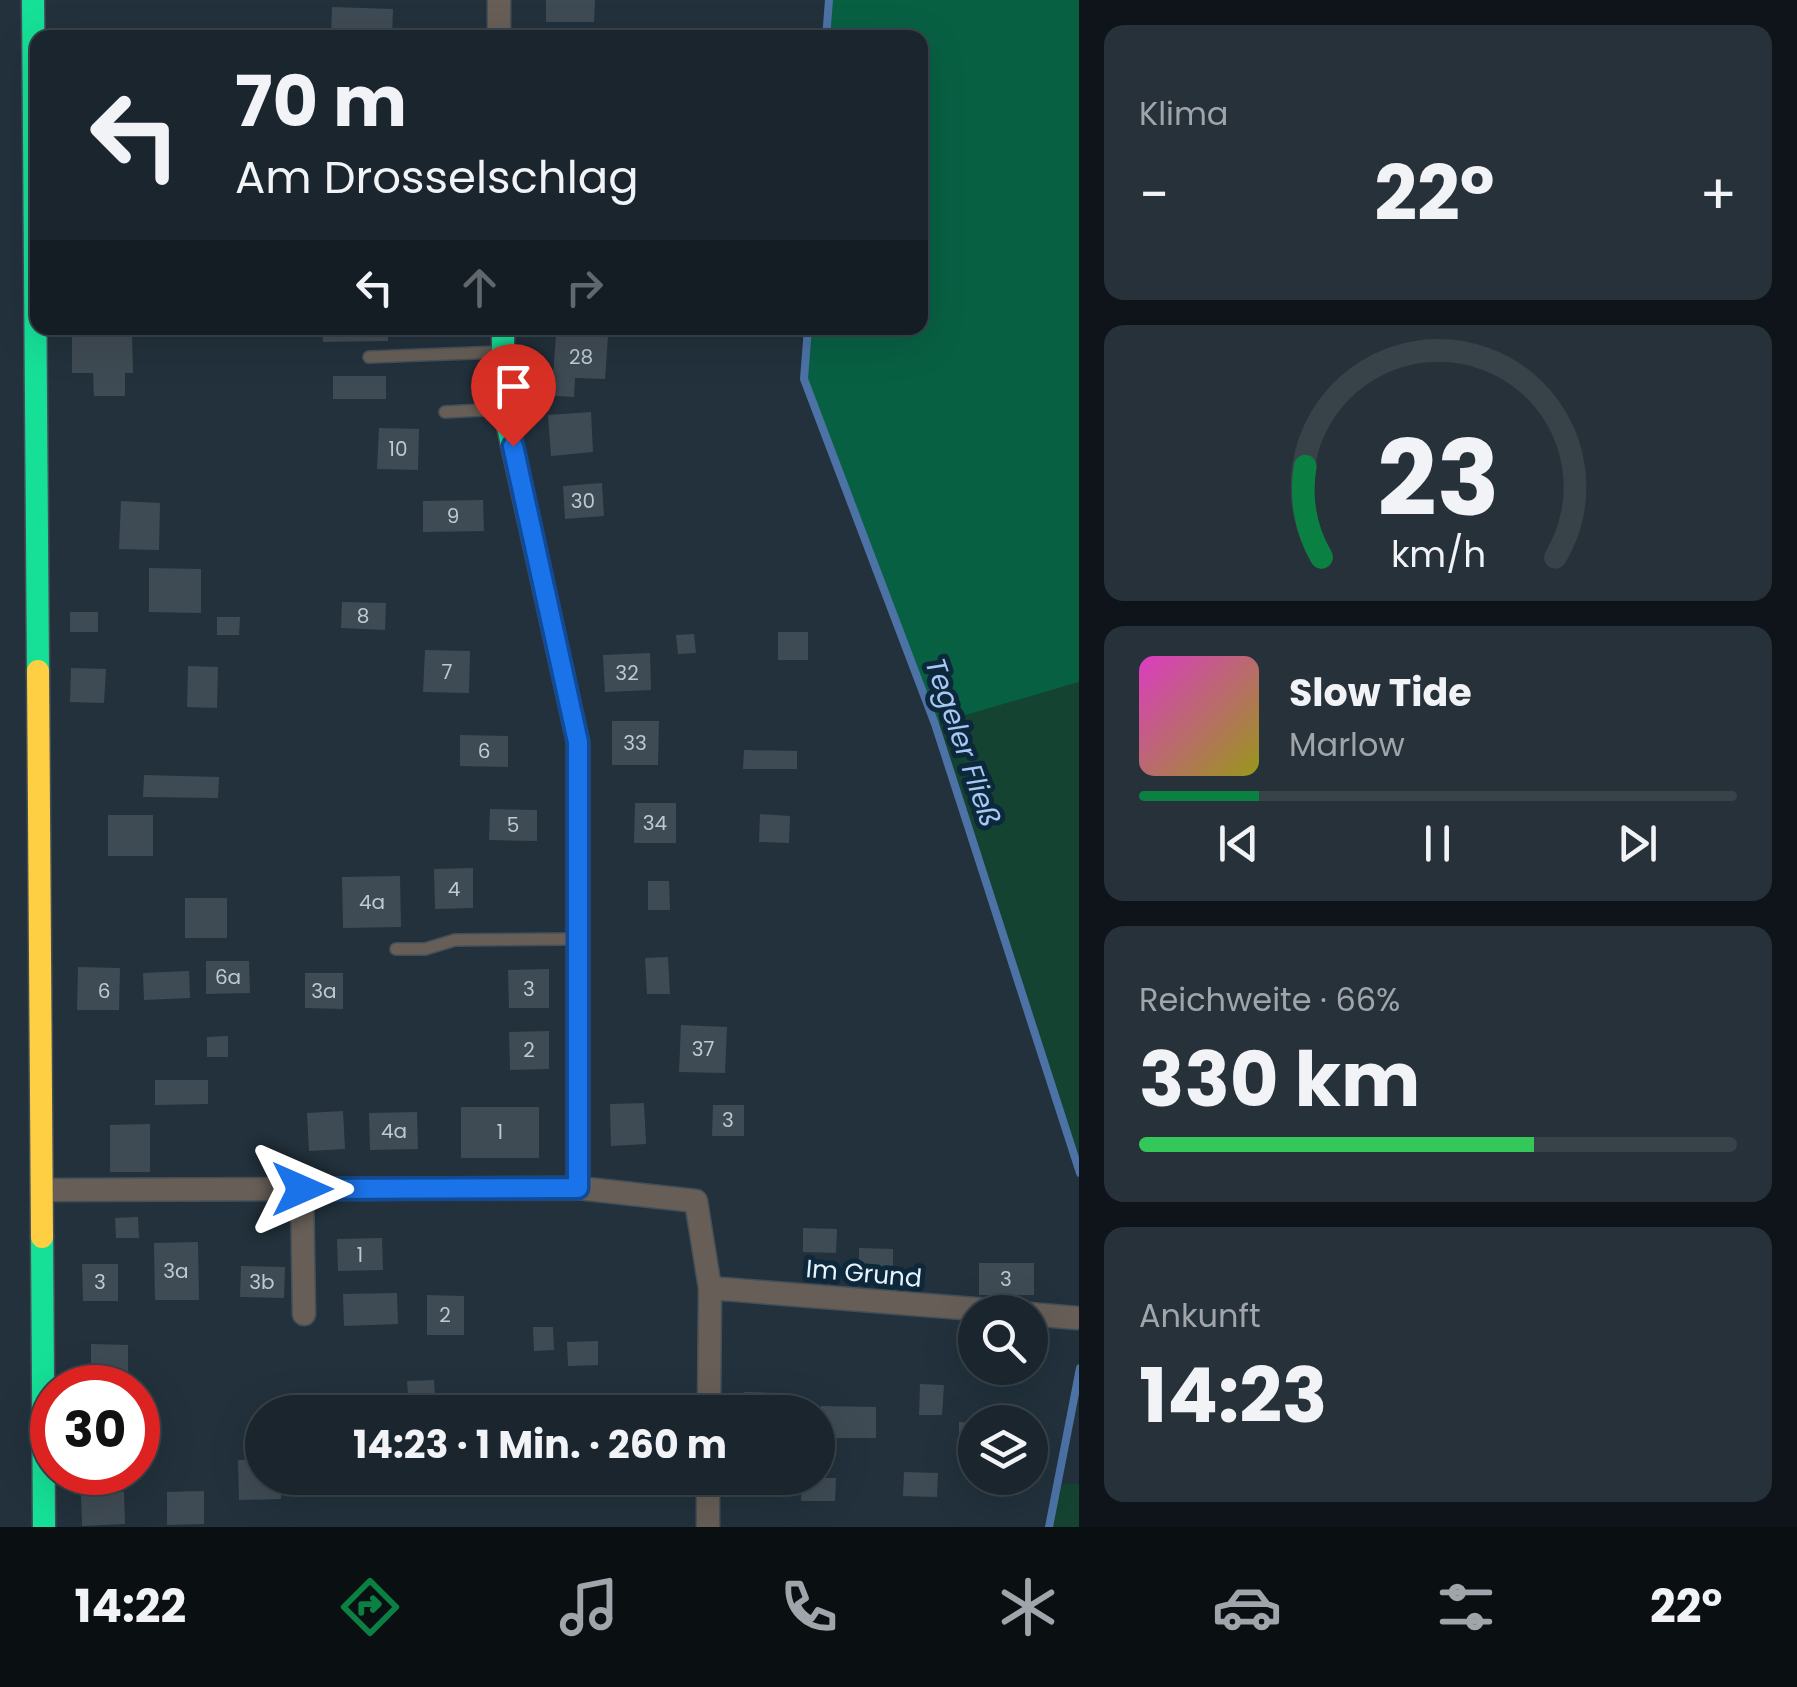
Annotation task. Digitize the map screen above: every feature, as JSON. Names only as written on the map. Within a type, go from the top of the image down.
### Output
[{"type":"street","points":[[33,0],[33,30]]},
{"type":"street","points":[[499,0],[500,30]]},
{"type":"street","points":[[36,335],[44,1527]]},
{"type":"street","points":[[503,335],[505,409],[578,742],[578,1188]]},
{"type":"street","points":[[42,1193],[578,1188],[696,1201],[710,1288],[709,1395]]},
{"type":"street","points":[[302,1189],[304,1314]]},
{"type":"street","name":"Im Grund","points":[[710,1288],[958,1308]]},
{"type":"street","points":[[1048,1316],[1078,1318]]},
{"type":"street","points":[[708,1495],[708,1527]]},
{"type":"lane","points":[[369,357],[503,352]]},
{"type":"lane","points":[[445,412],[505,409]]},
{"type":"lane","points":[[396,949],[426,949],[455,940],[578,939]]},
{"type":"green space","points":[[829,0],[1079,0],[1079,682],[935,724],[804,379],[807,335],[928,335],[928,30],[827,30]]},
{"type":"green space","points":[[1079,682],[1079,1173],[935,724]]},
{"type":"green space","points":[[1079,1483],[1079,1527],[1049,1527],[1059,1485]]},
{"type":"building","points":[[546,0],[595,0],[594,22],[546,22]]},
{"type":"building","points":[[332,7],[393,9],[392,30],[331,30]]},
{"type":"building","points":[[72,335],[132,335],[133,373],[125,373],[125,396],[94,396],[93,373],[72,373]]},
{"type":"building","points":[[322,335],[388,335],[388,341],[323,342]]},
{"type":"building","points":[[556,335],[608,337],[605,379],[575,378],[574,397],[543,395],[544,376],[553,376]]},
{"type":"building","points":[[333,376],[386,376],[386,399],[333,399]]},
{"type":"building","points":[[591,412],[593,452],[551,456],[548,415]]},
{"type":"building","points":[[379,428],[419,429],[418,470],[377,469]]},
{"type":"building","points":[[602,483],[604,516],[565,519],[563,486]]},
{"type":"building","points":[[483,500],[484,531],[423,532],[423,501]]},
{"type":"building","points":[[121,501],[160,503],[159,550],[119,549]]},
{"type":"building","points":[[149,568],[201,569],[201,613],[149,612]]},
{"type":"building","points":[[342,602],[386,603],[385,630],[341,628]]},
{"type":"building","points":[[70,612],[98,612],[98,632],[70,632]]},
{"type":"building","points":[[217,617],[240,617],[239,635],[217,635]]},
{"type":"building","points":[[778,632],[808,632],[808,660],[778,660]]},
{"type":"building","points":[[694,634],[696,653],[678,654],[676,635]]},
{"type":"building","points":[[425,650],[470,651],[469,693],[423,692]]},
{"type":"building","points":[[650,653],[651,690],[605,692],[603,655]]},
{"type":"building","points":[[188,666],[218,667],[217,708],[187,707]]},
{"type":"building","points":[[71,668],[106,669],[104,703],[70,702]]},
{"type":"building","points":[[612,721],[659,721],[658,765],[612,765]]},
{"type":"building","points":[[460,735],[508,736],[508,767],[460,766]]},
{"type":"building","points":[[744,750],[797,751],[797,769],[743,769]]},
{"type":"building","points":[[144,775],[219,777],[218,798],[143,797]]},
{"type":"building","points":[[635,803],[676,803],[676,843],[634,843]]},
{"type":"building","points":[[490,809],[537,810],[537,841],[489,840]]},
{"type":"building","points":[[760,814],[790,816],[789,843],[759,842]]},
{"type":"building","points":[[108,815],[153,815],[153,856],[108,856]]},
{"type":"building","points":[[473,868],[473,908],[435,909],[434,869]]},
{"type":"building","points":[[400,876],[401,927],[343,928],[342,877]]},
{"type":"building","points":[[648,881],[669,881],[670,910],[648,910]]},
{"type":"building","points":[[185,898],[227,898],[227,938],[185,938]]},
{"type":"building","points":[[668,957],[670,994],[647,994],[645,958]]},
{"type":"building","points":[[206,961],[249,961],[250,993],[206,994]]},
{"type":"building","points":[[78,967],[120,968],[119,1010],[77,1010]]},
{"type":"building","points":[[549,969],[549,1008],[509,1008],[508,970]]},
{"type":"building","points":[[189,971],[190,998],[144,1000],[143,973]]},
{"type":"building","points":[[305,973],[343,973],[343,1009],[305,1008]]},
{"type":"building","points":[[681,1025],[727,1027],[725,1073],[679,1072]]},
{"type":"building","points":[[549,1031],[549,1069],[510,1070],[509,1032]]},
{"type":"building","points":[[228,1036],[228,1057],[207,1057],[207,1037]]},
{"type":"building","points":[[155,1080],[208,1080],[208,1104],[155,1105]]},
{"type":"building","points":[[644,1103],[646,1144],[611,1146],[610,1104]]},
{"type":"building","points":[[713,1105],[744,1105],[744,1136],[712,1136]]},
{"type":"building","points":[[461,1107],[539,1107],[539,1158],[461,1158]]},
{"type":"building","points":[[343,1111],[345,1149],[309,1151],[307,1113]]},
{"type":"building","points":[[417,1112],[418,1149],[370,1150],[369,1113]]},
{"type":"building","points":[[150,1124],[150,1172],[110,1172],[110,1125]]},
{"type":"building","points":[[138,1217],[139,1238],[116,1238],[115,1218]]},
{"type":"building","points":[[803,1228],[837,1229],[836,1253],[803,1252]]},
{"type":"building","points":[[382,1238],[383,1270],[338,1271],[337,1239]]},
{"type":"building","points":[[198,1242],[199,1300],[155,1300],[154,1243]]},
{"type":"building","points":[[859,1248],[893,1249],[893,1272],[859,1272]]},
{"type":"building","points":[[979,1263],[1034,1263],[1034,1295],[979,1295]]},
{"type":"building","points":[[82,1264],[118,1264],[118,1301],[83,1301]]},
{"type":"building","points":[[241,1266],[285,1267],[284,1298],[240,1297]]},
{"type":"building","points":[[397,1293],[398,1324],[344,1326],[343,1294]]},
{"type":"building","points":[[427,1295],[464,1296],[464,1335],[427,1335]]},
{"type":"building","points":[[533,1327],[553,1327],[554,1350],[534,1351]]},
{"type":"building","points":[[598,1341],[598,1365],[568,1366],[567,1342]]},
{"type":"building","points":[[91,1344],[128,1345],[128,1365],[91,1365]]},
{"type":"building","points":[[434,1380],[435,1395],[408,1395],[407,1381]]},
{"type":"building","points":[[920,1384],[944,1385],[942,1415],[919,1415]]},
{"type":"building","points":[[744,1392],[778,1393],[778,1395],[744,1395]]},
{"type":"building","points":[[835,1406],[876,1407],[876,1438],[835,1438]]},
{"type":"building","points":[[238,1460],[245,1460],[245,1495],[281,1495],[281,1499],[239,1500]]},
{"type":"building","points":[[904,1472],[938,1473],[937,1497],[903,1496]]},
{"type":"building","points":[[836,1478],[835,1501],[801,1501],[801,1495],[835,1495]]},
{"type":"building","points":[[204,1491],[204,1524],[167,1525],[167,1492]]},
{"type":"building","points":[[81,1495],[124,1495],[125,1524],[82,1526]]},
{"type":"waterway","name":"Tegeler Fließ","points":[[827,30],[829,0]]},
{"type":"waterway","name":"Tegeler Fließ","points":[[807,335],[804,379],[935,724],[1079,1170]]},
{"type":"waterway","name":"Tegeler Fließ","points":[[1049,1527],[1079,1373]]},
{"type":"traffic: fast","points":[[33,0],[33,30]]},
{"type":"traffic: fast","points":[[35,335],[38,671]]},
{"type":"traffic: fast","points":[[503,335],[503,404],[578,742],[578,1188]]},
{"type":"traffic: fast","points":[[42,1237],[44,1527]]},
{"type":"traffic: slow","points":[[38,671],[42,1237]]},
{"type":"route","points":[[302,1189],[578,1188],[578,742],[513,446]]}]
